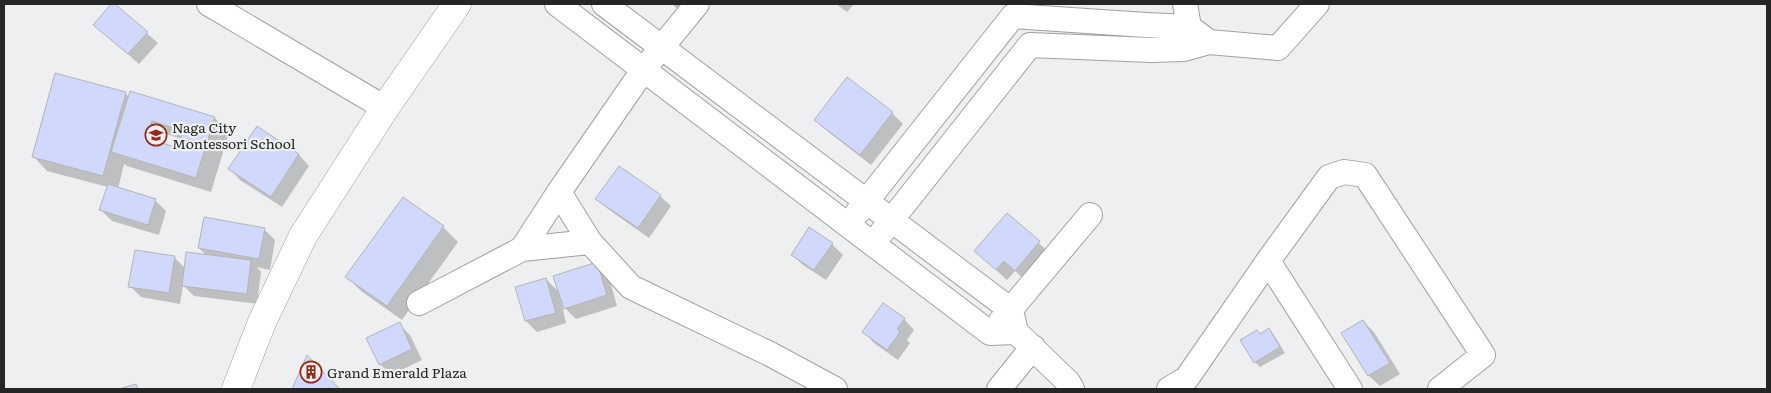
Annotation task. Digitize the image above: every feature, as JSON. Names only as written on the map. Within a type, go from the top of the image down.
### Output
[{"type":"main road","points":[[236,389],[262,322],[303,236],[385,108],[457,4]]},
{"type":"street","points":[[209,4],[385,108]]},
{"type":"street","points":[[557,4],[990,332],[1014,321],[1090,215]]},
{"type":"street","points":[[604,4],[892,220],[1014,321],[1040,354],[1070,386]]},
{"type":"street","points":[[522,249],[644,69],[698,4]]},
{"type":"street","points":[[1003,7],[1146,25],[1186,26],[1209,42],[1278,48],[1317,4]]},
{"type":"street","points":[[847,225],[867,201],[1003,7]]},
{"type":"street","points":[[1003,7],[1030,46]]},
{"type":"street","points":[[1030,46],[1151,50],[1186,26]]},
{"type":"street","points":[[874,243],[1030,46]]},
{"type":"street","points":[[1184,386],[1268,261],[1329,177],[1344,172],[1365,174],[1484,355],[1440,389]]},
{"type":"street","points":[[559,192],[590,242],[631,287],[770,354],[835,389]]},
{"type":"street","points":[[419,303],[522,249],[590,242]]},
{"type":"street","points":[[1268,261],[1350,389]]},
{"type":"street","points":[[999,389],[1040,354]]},
{"type":"building","points":[[111,4],[115,4],[148,32],[128,54],[93,25]]},
{"type":"building","points":[[55,73],[126,92],[103,176],[32,157]]},
{"type":"building","points":[[847,77],[893,112],[860,155],[814,120]]},
{"type":"building","points":[[130,91],[215,117],[196,178],[111,152]],"holes":[[[152,121],[183,131],[178,148],[146,138]]]},
{"type":"building","points":[[257,126],[299,154],[271,197],[228,169]]},
{"type":"building","points":[[619,166],[661,195],[638,228],[595,199]]},
{"type":"building","points":[[108,184],[156,199],[148,225],[99,210]]},
{"type":"building","points":[[403,197],[444,226],[387,306],[345,277]]},
{"type":"building","points":[[1007,213],[1040,241],[1015,271],[1004,261],[996,270],[974,251]]},
{"type":"building","points":[[204,217],[265,228],[259,259],[198,248]]},
{"type":"building","points":[[809,227],[833,243],[814,270],[791,255]]},
{"type":"building","points":[[135,250],[175,256],[169,293],[128,287]]},
{"type":"building","points":[[186,252],[251,260],[247,294],[182,286]]},
{"type":"building","points":[[597,262],[607,295],[564,309],[553,276]]},
{"type":"building","points":[[546,278],[556,313],[525,321],[515,287]]},
{"type":"building","points":[[883,303],[905,318],[897,329],[900,332],[887,350],[862,332]]},
{"type":"building","points":[[1363,320],[1390,363],[1368,376],[1341,333]]},
{"type":"building","points":[[400,322],[412,349],[379,365],[366,338]]},
{"type":"building","points":[[1269,328],[1280,347],[1254,363],[1240,340],[1257,330],[1260,334]]},
{"type":"building","name":"Grand Emerald Plaza","points":[[307,355],[340,389],[292,389]]},
{"type":"building","points":[[136,384],[138,389],[119,389]]},
{"type":"place","name":"Naga City Montessori School","points":[[156,135]]},
{"type":"place","name":"Grand Emerald Plaza","points":[[311,372]]}]
